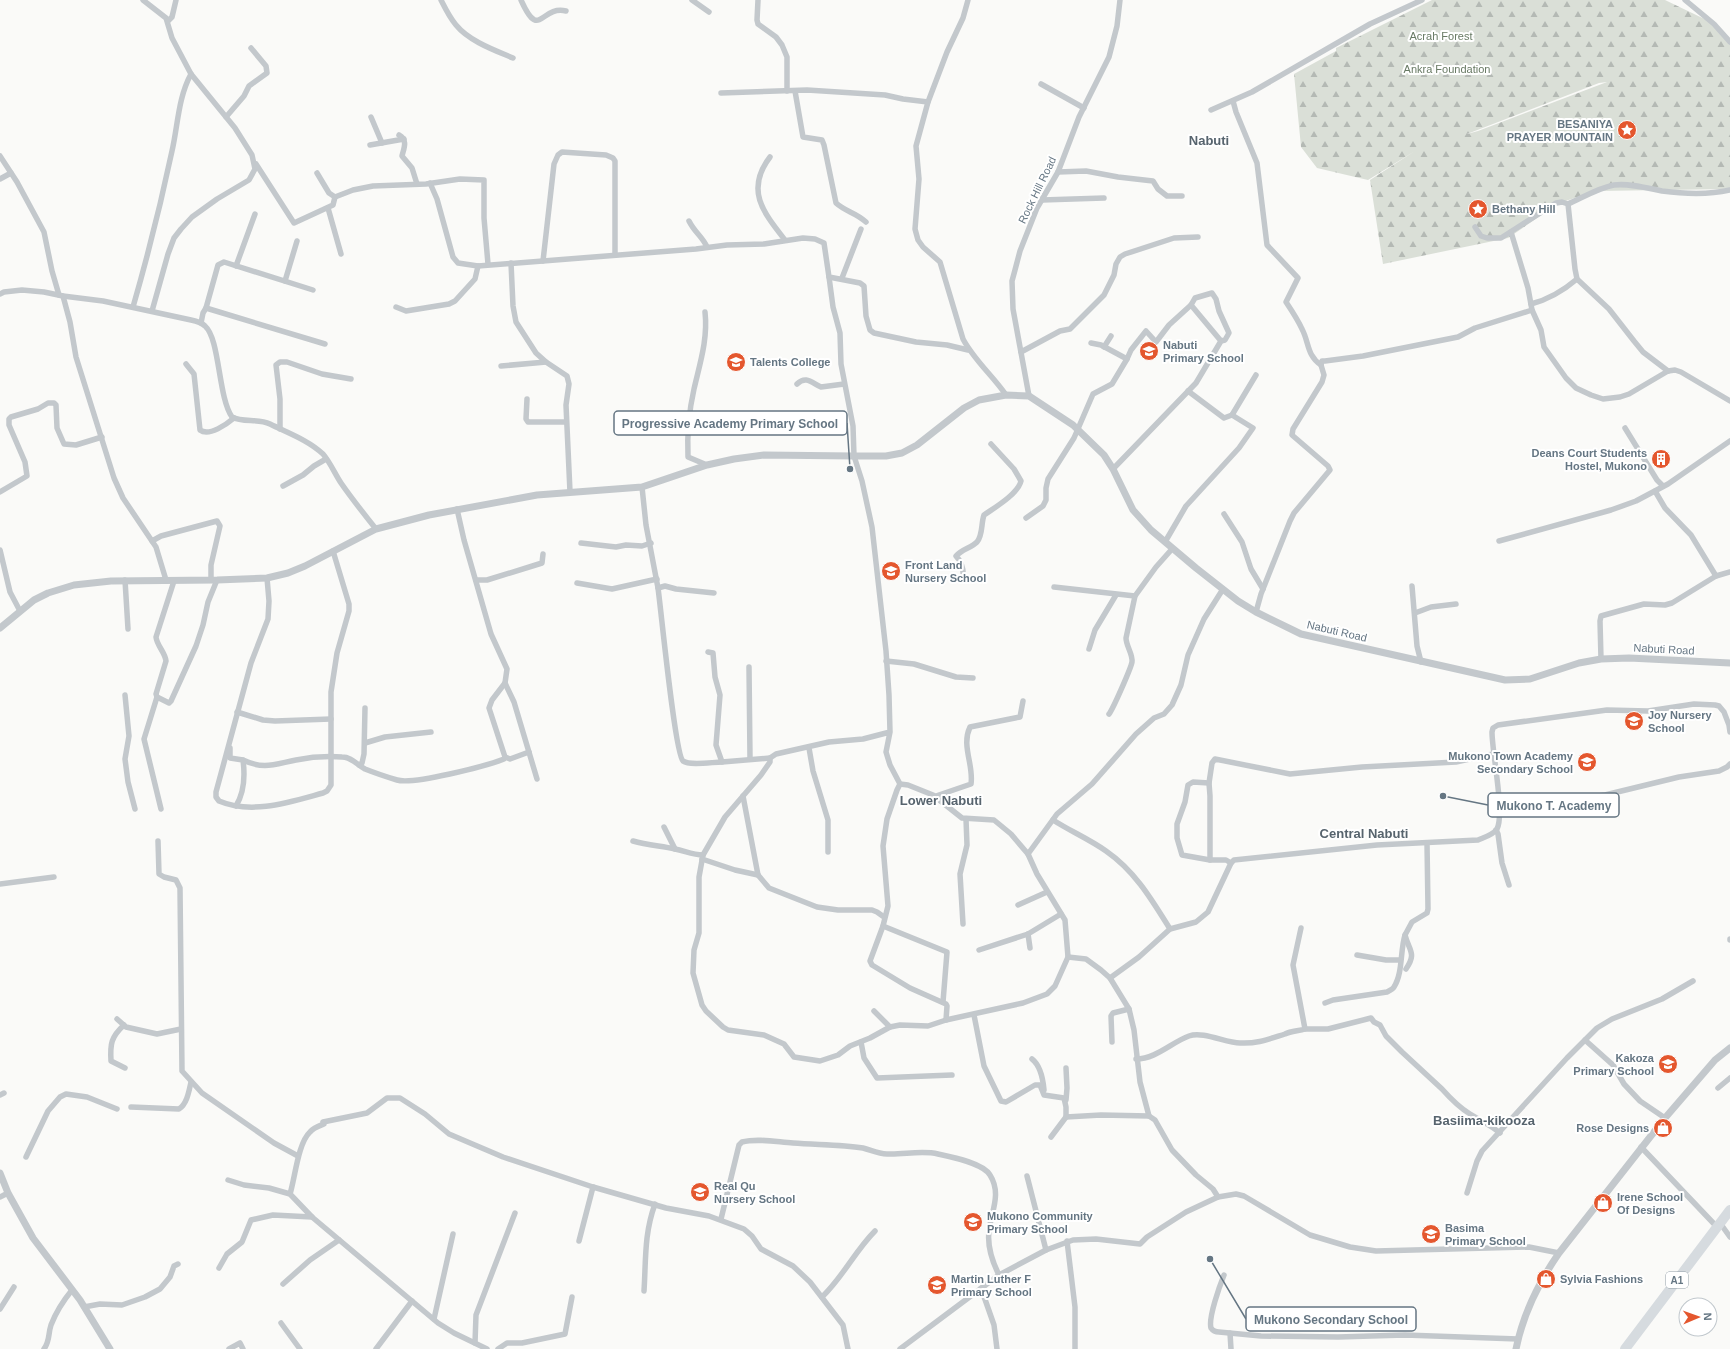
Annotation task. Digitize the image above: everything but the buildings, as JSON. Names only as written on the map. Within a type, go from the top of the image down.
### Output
[{"type":"highway","name":"A1","points":[[1625,1349],[1730,1210]]},
{"type":"street","points":[[143,0],[164,16],[168,21],[172,38],[190,74],[226,117],[252,155],[255,163],[294,223],[333,205],[335,197]]},
{"type":"street","points":[[168,21],[172,17],[176,0]]},
{"type":"street","points":[[442,0],[456,25],[465,33],[478,42],[512,58]]},
{"type":"street","points":[[521,0],[530,17],[534,21],[538,21],[555,11],[566,11]]},
{"type":"street","points":[[692,0],[709,12]]},
{"type":"street","points":[[758,0],[756,20],[758,24],[776,37],[782,45],[786,57],[787,91]]},
{"type":"street","points":[[968,0],[963,18],[947,52],[928,102],[916,146],[919,179],[915,229],[918,240],[923,247],[940,262],[963,339],[968,350],[1006,395]]},
{"type":"street","name":"Rock Hill Road","points":[[1029,396],[1013,309],[1012,281],[1020,251],[1037,208],[1058,172],[1072,134],[1109,57],[1114,42],[1120,0]]},
{"type":"street","points":[[1212,110],[1233,101],[1295,68],[1370,24],[1422,0]]},
{"type":"street","points":[[1685,0],[1714,24],[1730,42]]},
{"type":"street","points":[[226,117],[244,96],[249,86],[267,73],[266,66],[251,48]]},
{"type":"street","points":[[133,307],[158,218],[174,142],[179,109],[190,74]]},
{"type":"street","points":[[1041,84],[1084,108]]},
{"type":"street","points":[[795,91],[803,137],[822,140],[824,145],[836,203],[846,210],[857,214],[866,222]]},
{"type":"street","points":[[721,93],[795,91],[886,95],[928,102]]},
{"type":"street","points":[[1233,101],[1257,163],[1267,245],[1298,278],[1286,302],[1303,330],[1312,356],[1314,360],[1320,364],[1324,376],[1322,382],[1293,429],[1292,435],[1328,466],[1330,470],[1294,513],[1263,588],[1256,612]]},
{"type":"street","points":[[372,117],[382,143]]},
{"type":"street","points":[[370,145],[401,137],[406,144],[402,156],[412,168],[417,184]]},
{"type":"street","points":[[543,261],[554,164],[558,155],[562,152],[606,155],[613,158],[615,162],[615,255]]},
{"type":"street","points":[[0,156],[44,232],[61,296],[70,322],[76,357],[118,488],[135,517],[152,541],[158,554],[166,580]]},
{"type":"street","points":[[770,157],[764,165],[758,183],[758,195],[762,207],[785,240]]},
{"type":"street","points":[[152,311],[168,254],[178,233],[192,217],[217,199],[249,180],[255,169],[255,163]]},
{"type":"street","points":[[1058,172],[1086,171],[1118,178],[1153,181],[1167,196],[1182,196]]},
{"type":"street","points":[[317,172],[329,193],[335,197]]},
{"type":"street","points":[[0,179],[11,173]]},
{"type":"street","points":[[335,197],[364,187],[430,184],[460,179],[484,180],[484,218],[488,264]]},
{"type":"street","points":[[430,184],[437,199],[455,261],[458,263],[478,266],[727,245],[764,244],[803,238],[821,241],[825,246],[833,307],[840,332],[844,384],[853,426],[854,456],[862,481],[872,527],[886,661],[890,732],[886,752],[890,765],[900,784]]},
{"type":"street","points":[[1475,227],[1481,236],[1487,238],[1501,238],[1556,203],[1562,202],[1568,204],[1614,185],[1636,186],[1662,191],[1698,194],[1730,190]]},
{"type":"street","points":[[1042,200],[1104,198]]},
{"type":"street","points":[[1568,204],[1575,270],[1578,279],[1609,309],[1643,352],[1668,371]]},
{"type":"street","points":[[328,208],[341,254]]},
{"type":"street","points":[[236,266],[255,214]]},
{"type":"street","points":[[689,221],[694,231],[703,240],[707,247]]},
{"type":"street","points":[[842,278],[860,228]]},
{"type":"street","points":[[1510,232],[1528,288],[1532,307],[1541,330],[1544,347],[1566,378],[1581,392],[1603,399],[1624,396],[1668,371],[1675,370],[1681,372],[1730,401]]},
{"type":"street","points":[[1021,352],[1060,331],[1070,329],[1086,314],[1104,295],[1114,275],[1116,264],[1120,257],[1163,240],[1198,237]]},
{"type":"street","points":[[285,281],[297,241]]},
{"type":"street","points":[[201,323],[218,265],[224,262],[312,290]]},
{"type":"street","points":[[511,263],[513,306],[516,322],[530,345],[546,362],[567,376],[568,379],[569,389],[566,405],[566,422],[570,492]]},
{"type":"street","points":[[396,307],[406,311],[449,304],[455,301],[475,279],[478,266]]},
{"type":"street","points":[[829,277],[842,278],[860,283],[864,286],[866,316],[870,330],[874,333],[916,342],[947,345],[968,350]]},
{"type":"street","points":[[1320,364],[1325,361],[1363,356],[1458,337],[1475,328],[1532,307],[1553,297],[1562,292],[1578,279]]},
{"type":"street","points":[[0,294],[4,292],[22,290],[103,301],[201,323],[208,330],[211,337],[225,400],[230,414],[234,418]]},
{"type":"street","points":[[1026,518],[1043,506],[1046,500],[1048,479],[1074,438],[1092,394],[1112,384],[1132,350],[1146,331],[1156,342],[1191,305],[1194,298],[1212,293],[1216,299],[1219,311],[1229,333],[1225,340],[1221,341],[1196,383],[1113,469]]},
{"type":"street","points":[[1191,305],[1221,341]]},
{"type":"street","points":[[206,308],[325,344]]},
{"type":"street","points":[[705,312],[707,329],[701,363],[694,389],[687,441],[688,457],[707,466]]},
{"type":"street","points":[[1104,347],[1111,336]]},
{"type":"street","points":[[1091,343],[1104,347],[1128,359]]},
{"type":"street","points":[[280,429],[280,399],[276,365],[280,362],[287,362],[316,372],[351,379]]},
{"type":"street","points":[[501,366],[546,362]]},
{"type":"street","points":[[186,364],[194,374],[200,430],[202,432],[222,427],[234,418],[260,420],[300,438],[326,459],[345,488],[376,529]]},
{"type":"street","points":[[1188,391],[1224,418],[1232,415],[1256,375]]},
{"type":"street","points":[[797,384],[806,379],[821,387],[844,384]]},
{"type":"street","points":[[0,628],[34,600],[59,589],[86,582],[267,578],[288,573],[305,566],[376,529],[422,516],[457,509],[536,495],[642,487],[707,466],[734,459],[764,455],[886,456],[902,453],[917,445],[964,408],[979,400],[1006,395],[1029,396]]},
{"type":"street","name":"Nabuti Road","points":[[1029,396],[1078,430],[1104,456],[1113,469],[1133,510],[1172,549],[1223,589],[1256,612],[1301,634],[1505,680],[1530,678],[1579,663],[1601,659],[1629,658],[1730,663]]},
{"type":"street","points":[[528,399],[526,419],[528,422],[566,422]]},
{"type":"street","points":[[0,492],[27,476],[25,462],[9,425],[9,419],[11,417],[38,409],[48,403],[54,402],[56,405],[57,428],[64,444],[76,445],[102,437]]},
{"type":"street","points":[[1165,542],[1186,506],[1235,453],[1253,428],[1232,415]]},
{"type":"street","points":[[1625,428],[1657,480],[1663,486]]},
{"type":"street","points":[[1499,541],[1636,501],[1663,486],[1730,441]]},
{"type":"street","points":[[963,580],[964,569],[960,560],[956,556],[960,551],[976,542],[980,537],[984,514],[1003,502],[1016,491],[1021,484],[1021,481],[1014,469],[991,444]]},
{"type":"street","points":[[283,486],[304,475],[314,466],[326,459]]},
{"type":"street","points":[[642,487],[646,525],[651,543],[657,579],[675,733],[681,759],[692,764],[750,758],[770,758],[776,754],[809,748],[829,742],[878,736],[890,732]]},
{"type":"street","points":[[1655,491],[1665,508],[1692,535],[1716,576]]},
{"type":"street","points":[[457,509],[464,540],[491,634],[506,665],[507,672],[505,683],[492,700],[490,708],[505,757]]},
{"type":"street","points":[[1224,514],[1242,542],[1251,569],[1263,588]]},
{"type":"street","points":[[152,541],[161,536],[218,521],[220,526],[211,566],[214,580],[203,625],[196,646],[171,701],[168,702],[157,697]]},
{"type":"street","points":[[581,543],[616,547],[626,545],[642,546],[651,543]]},
{"type":"street","points":[[1109,714],[1132,662],[1130,651],[1126,644],[1126,638],[1135,596],[1156,567],[1172,549]]},
{"type":"street","points":[[0,550],[3,575],[11,597],[20,611]]},
{"type":"street","points":[[267,578],[269,601],[268,619],[251,663],[222,767],[216,797],[219,801],[250,808],[279,804],[323,793],[329,788],[332,782],[331,692],[337,653],[349,611],[349,604],[333,551]]},
{"type":"street","points":[[476,580],[487,580],[542,562],[543,554]]},
{"type":"street","points":[[1601,659],[1601,616],[1644,604],[1665,605],[1672,603],[1716,576],[1730,572]]},
{"type":"street","points":[[577,583],[612,589],[657,579]]},
{"type":"street","points":[[125,580],[128,629]]},
{"type":"street","points":[[162,810],[144,739],[157,697],[156,692],[166,661],[165,656],[157,643],[157,634],[174,581]]},
{"type":"street","points":[[658,588],[665,586],[676,589],[714,593]]},
{"type":"street","points":[[1412,586],[1416,613],[1417,646],[1421,662]]},
{"type":"street","points":[[1054,587],[1135,596]]},
{"type":"street","points":[[1028,854],[1053,820],[1092,784],[1136,734],[1154,718],[1164,714],[1172,705],[1181,685],[1188,655],[1204,619],[1223,589]]},
{"type":"street","points":[[1089,649],[1095,630],[1116,595]]},
{"type":"street","points":[[1416,613],[1431,607],[1456,604]]},
{"type":"street","points":[[708,652],[713,653],[715,677],[720,695],[716,745],[722,762]]},
{"type":"street","points":[[886,661],[914,664],[956,677],[973,678]]},
{"type":"street","points":[[749,667],[750,758]]},
{"type":"street","points":[[505,683],[514,702],[537,779]]},
{"type":"street","points":[[125,695],[129,736],[125,759],[128,782],[135,809]]},
{"type":"street","points":[[936,796],[971,784],[971,766],[967,742],[970,727],[1020,717],[1023,701]]},
{"type":"street","points":[[1110,978],[1139,957],[1170,929],[1196,922],[1208,912],[1231,863],[1234,860],[1377,845],[1478,840],[1488,836],[1496,830],[1499,822],[1492,732],[1493,728],[1498,725],[1607,710],[1648,711],[1694,704],[1719,706],[1724,712],[1730,732]]},
{"type":"street","points":[[359,765],[363,760],[366,708]]},
{"type":"street","points":[[237,712],[263,720],[275,721],[331,719]]},
{"type":"street","points":[[365,743],[385,737],[431,732]]},
{"type":"street","points":[[232,735],[230,758],[243,760],[257,766],[279,765],[296,760],[332,756],[347,757],[371,771],[402,781],[485,766],[504,759],[505,757]]},
{"type":"street","points":[[809,748],[813,771],[828,820],[828,852]]},
{"type":"street","points":[[505,757],[510,759],[529,752]]},
{"type":"street","points":[[1210,860],[1209,783],[1212,763],[1215,760],[1290,774],[1456,762],[1493,754]]},
{"type":"street","points":[[770,758],[770,762],[761,775],[725,817],[703,857],[698,896],[699,933],[694,950],[692,968],[702,1006],[706,1012],[728,1030],[764,1035],[779,1041],[794,1057],[820,1061],[838,1055],[850,1046],[890,1027],[900,1025],[928,1026],[946,1020],[974,1015],[1023,1002],[1047,994],[1055,986],[1068,957],[1065,920],[1047,892],[1028,854],[1011,834],[994,820],[962,818],[936,796],[908,785],[900,784]]},
{"type":"street","points":[[236,806],[240,799],[244,776],[243,760]]},
{"type":"street","points":[[1499,812],[1605,795],[1679,777],[1719,771],[1730,764]]},
{"type":"street","points":[[1209,783],[1193,782],[1188,785],[1178,820],[1177,836],[1182,855],[1210,860],[1226,860],[1231,863]]},
{"type":"street","points":[[900,784],[886,824],[883,846],[889,901],[883,926],[870,961],[872,965],[910,988],[943,1002],[947,1006],[946,1020]]},
{"type":"street","points":[[743,796],[758,875],[773,892],[817,907],[838,910],[872,910],[884,917]]},
{"type":"street","points":[[963,924],[960,874],[967,845],[966,819]]},
{"type":"street","points":[[1053,820],[1106,851],[1132,874],[1150,896],[1170,929]]},
{"type":"street","points":[[664,827],[675,849]]},
{"type":"street","points":[[1496,830],[1498,834],[1502,864],[1509,886]]},
{"type":"street","points":[[158,841],[159,874],[176,880],[180,888],[182,1071],[202,1093],[274,1143],[298,1156]]},
{"type":"street","points":[[633,841],[648,846],[675,849],[703,857],[735,870],[758,875]]},
{"type":"street","points":[[1325,1003],[1334,1000],[1387,992],[1394,988],[1399,974],[1402,946],[1405,935],[1412,922],[1427,913],[1428,909],[1427,842]]},
{"type":"street","points":[[0,884],[54,877]]},
{"type":"street","points":[[1018,905],[1047,892]]},
{"type":"street","points":[[979,950],[1028,934],[1061,914]]},
{"type":"street","points":[[883,926],[947,952],[943,1002]]},
{"type":"street","points":[[1301,928],[1293,965],[1305,1029]]},
{"type":"street","points":[[1028,934],[1030,948]]},
{"type":"street","points":[[1405,935],[1412,955],[1411,961],[1406,969]]},
{"type":"street","points":[[1356,955],[1390,961],[1400,960]]},
{"type":"street","points":[[1068,957],[1086,959],[1110,978],[1129,1009],[1134,1030],[1136,1058],[1140,1082],[1148,1116]]},
{"type":"street","points":[[1467,1192],[1477,1161],[1482,1151],[1567,1058],[1597,1028],[1612,1019],[1662,999],[1693,981]]},
{"type":"street","points":[[1112,1042],[1111,1016],[1113,1013],[1129,1009]]},
{"type":"street","points":[[874,1011],[890,1027]]},
{"type":"street","points":[[974,1015],[984,1066],[999,1099],[1006,1102],[1035,1085],[1040,1085],[1044,1095]]},
{"type":"street","points":[[1136,1058],[1142,1059],[1164,1050],[1189,1036],[1195,1035],[1221,1039],[1234,1043],[1259,1043],[1285,1033],[1305,1029],[1328,1029],[1371,1018],[1374,1022],[1380,1025],[1386,1036],[1449,1097],[1470,1114],[1500,1133]]},
{"type":"street","points":[[117,1019],[126,1027],[157,1034],[181,1029]]},
{"type":"street","points":[[124,1025],[115,1033],[110,1045],[111,1061],[125,1068]]},
{"type":"street","points":[[1585,1040],[1613,1065],[1624,1084],[1640,1101],[1665,1118]]},
{"type":"street","points":[[861,1042],[864,1058],[877,1078],[952,1075]]},
{"type":"street","points":[[1516,1349],[1529,1306],[1543,1276],[1558,1253],[1640,1147],[1715,1060],[1730,1048]]},
{"type":"street","points":[[1032,1059],[1038,1064],[1043,1080],[1044,1095]]},
{"type":"street","points":[[1051,1137],[1066,1118],[1066,1068]]},
{"type":"street","points":[[1718,1088],[1730,1078]]},
{"type":"street","points":[[131,1107],[179,1109],[183,1106],[191,1082]]},
{"type":"street","points":[[26,1157],[48,1111],[60,1097],[66,1094],[87,1096],[117,1109]]},
{"type":"street","points":[[1044,1095],[1064,1098],[1066,1100]]},
{"type":"street","points":[[290,1194],[296,1174],[298,1156],[305,1137],[311,1130],[324,1124],[323,1122],[367,1113],[387,1098],[400,1098],[425,1114],[448,1134],[478,1148],[593,1187],[655,1204],[721,1219],[744,1229],[752,1236],[761,1249],[795,1267],[822,1297],[843,1326],[848,1349]]},
{"type":"street","points":[[1066,1118],[1101,1115],[1148,1116],[1155,1120],[1172,1150],[1196,1175],[1213,1189],[1218,1197]]},
{"type":"street","points":[[721,1219],[739,1145],[742,1142],[767,1141],[844,1146],[864,1148],[885,1154],[939,1154],[980,1166],[988,1172],[993,1179],[996,1189],[996,1200],[988,1237],[991,1259],[999,1275]]},
{"type":"street","points":[[1640,1147],[1730,1237]]},
{"type":"street","points":[[0,1173],[8,1193],[33,1238],[84,1307],[109,1348]]},
{"type":"street","points":[[1028,1176],[1046,1250]]},
{"type":"street","points":[[228,1180],[244,1185],[269,1188],[290,1194],[312,1217],[434,1319],[454,1333],[487,1349]]},
{"type":"street","points":[[579,1241],[593,1187]]},
{"type":"street","points":[[0,1197],[8,1193]]},
{"type":"street","points":[[900,1349],[999,1275],[1046,1250],[1067,1241],[1096,1239],[1140,1244],[1147,1237],[1186,1212],[1218,1197],[1240,1194],[1306,1234],[1354,1248],[1376,1251],[1529,1247],[1558,1253]]},
{"type":"street","points":[[644,1291],[646,1239],[649,1222],[655,1204]]},
{"type":"street","points":[[475,1343],[476,1315],[515,1213]]},
{"type":"street","points":[[219,1268],[227,1254],[242,1242],[250,1220],[273,1215],[312,1217]]},
{"type":"street","points":[[822,1297],[833,1286],[856,1251],[875,1231]]},
{"type":"street","points":[[434,1319],[453,1234]]},
{"type":"street","points":[[283,1284],[310,1260],[339,1240]]},
{"type":"street","points":[[1067,1241],[1074,1307],[1076,1349]]},
{"type":"street","points":[[84,1307],[100,1304],[122,1305],[145,1297],[160,1289],[170,1277],[174,1266],[178,1264]]},
{"type":"street","points":[[1224,1275],[1215,1300],[1211,1321],[1211,1328],[1214,1331],[1261,1336],[1338,1337],[1405,1335],[1518,1340]]},
{"type":"street","points":[[0,1309],[14,1287]]},
{"type":"street","points":[[981,1288],[994,1325],[997,1349]]},
{"type":"street","points":[[44,1349],[49,1342],[50,1328],[53,1319],[61,1304],[72,1290]]},
{"type":"street","points":[[498,1349],[507,1343],[522,1343],[565,1334],[572,1297]]},
{"type":"street","points":[[376,1349],[412,1301]]},
{"type":"street","points":[[281,1323],[300,1349]]},
{"type":"street","points":[[1230,1333],[1231,1349]]},
{"type":"street","points":[[229,1349],[240,1343],[244,1349]]},
{"type":"green space","points":[[1432,0],[1665,0],[1717,25],[1730,44],[1730,189],[1597,191],[1559,203],[1508,238],[1383,264],[1370,180],[1415,151],[1368,180],[1317,168],[1301,147],[1294,74],[1336,51],[1336,48]],"holes":[[[1607,82],[1467,134],[1599,83]]]},
{"type":"place","name":"BESANIYA PRAYER MOUNTAIN","points":[[1627,130]]},
{"type":"place","name":"Bethany Hill","points":[[1478,209]]},
{"type":"place","name":"Nabuti Primary School","points":[[1149,351]]},
{"type":"place","name":"Talents College","points":[[736,362]]},
{"type":"place","name":"Deans Court Students Hostel, Mukono","points":[[1661,459]]},
{"type":"place","name":"Progressive Academy Primary School","points":[[850,469]]},
{"type":"place","name":"Front Land Nursery School","points":[[891,571]]},
{"type":"place","name":"Joy Nursery School","points":[[1634,721]]},
{"type":"place","name":"Mukono Town Academy Secondary School","points":[[1587,762]]},
{"type":"place","name":"Mukono T. Academy","points":[[1443,796]]},
{"type":"place","name":"Kakoza Primary School","points":[[1668,1064]]},
{"type":"place","name":"Rose Designs","points":[[1663,1128]]},
{"type":"place","name":"Real Qu Nursery School","points":[[700,1192]]},
{"type":"place","name":"Irene School Of Designs","points":[[1603,1203]]},
{"type":"place","name":"Mukono Community Primary School","points":[[973,1222]]},
{"type":"place","name":"Basima Primary School","points":[[1431,1234]]},
{"type":"place","name":"Mukono Secondary School","points":[[1210,1259]]},
{"type":"place","name":"Sylvia Fashions","points":[[1546,1279]]},
{"type":"place","name":"Martin Luther F Primary School","points":[[937,1285]]},
{"type":"district","name":"Nabuti","points":[[1209,140]]},
{"type":"district","name":"Lower Nabuti","points":[[941,800]]},
{"type":"district","name":"Central Nabuti","points":[[1364,833]]},
{"type":"district","name":"Basiima-kikooza","points":[[1484,1120]]},
{"type":"park label","name":"Acrah Forest","points":[[1441,36]]},
{"type":"park label","name":"Ankra Foundation","points":[[1447,69]]}]
